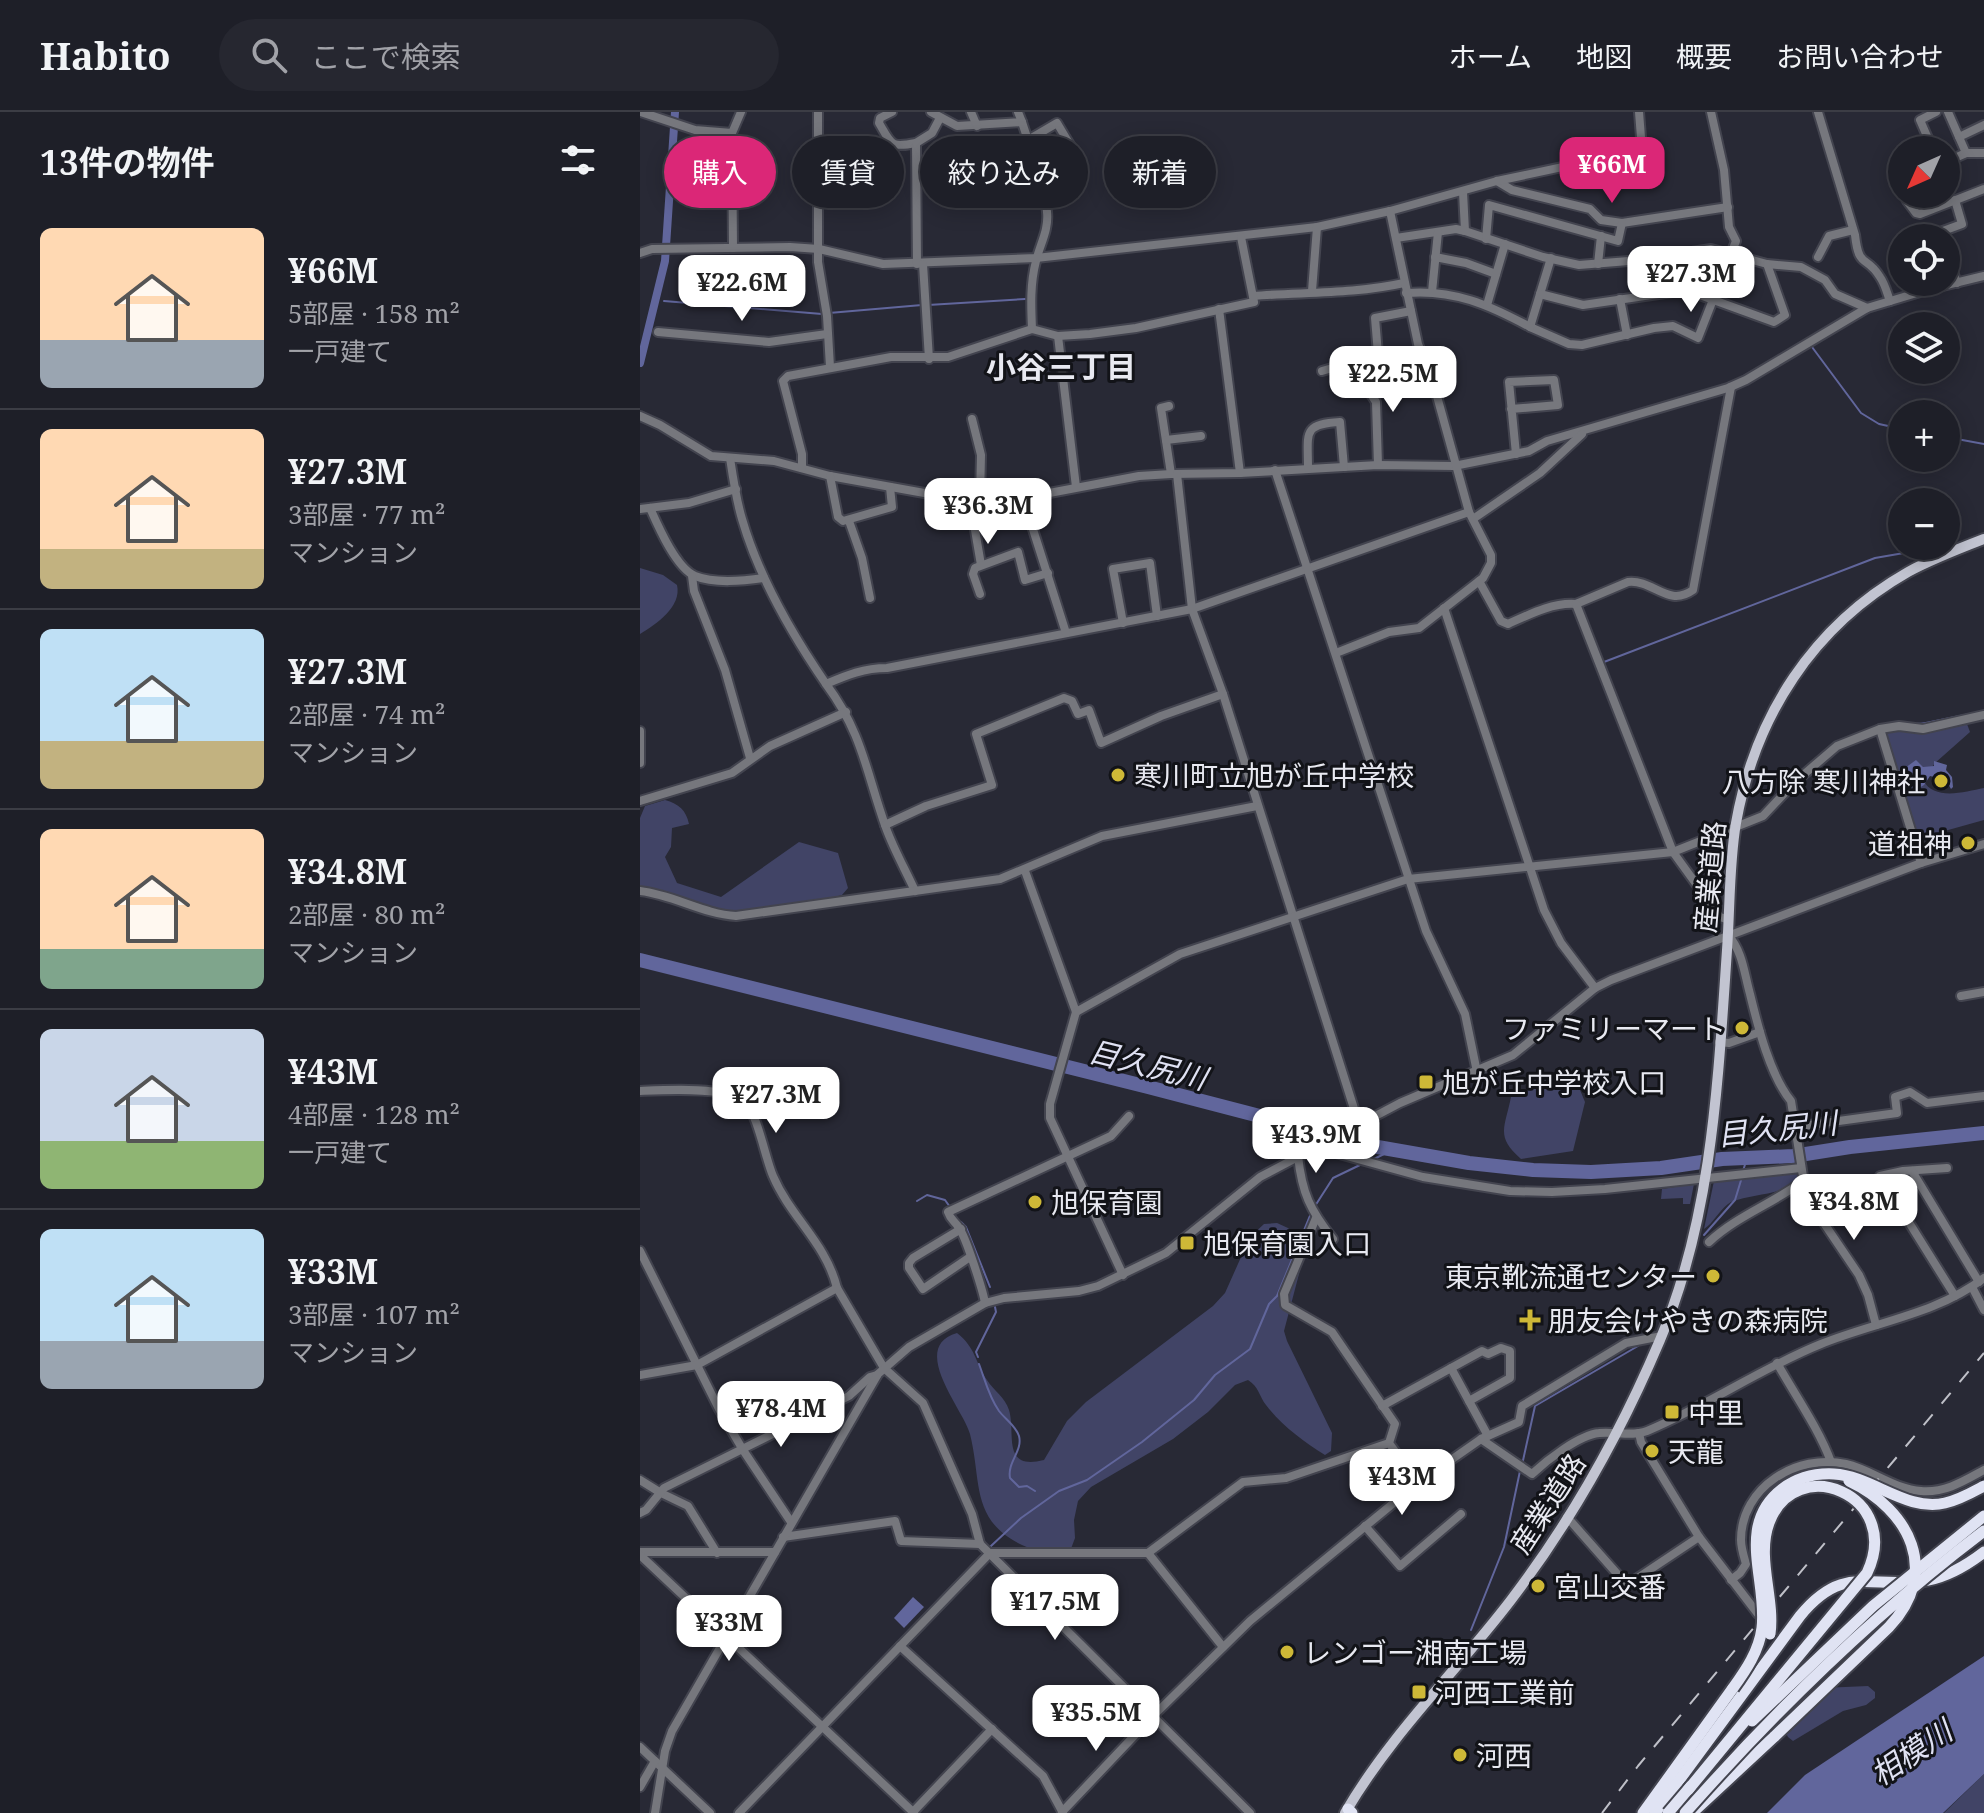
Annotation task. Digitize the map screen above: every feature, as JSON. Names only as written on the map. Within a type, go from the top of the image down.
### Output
[{"type":"highway","points":[[1643,1813],[1739,1679],[1756,1650],[1763,1619],[1756,1553],[1759,1520],[1769,1501],[1809,1476],[1831,1474],[1854,1477],[1915,1502],[1934,1505],[1954,1501],[1984,1486]]},
{"type":"highway","points":[[1692,1813],[1881,1635],[1902,1611],[1912,1593],[1916,1576],[1915,1555],[1894,1515],[1877,1498],[1850,1481],[1831,1476],[1809,1476]]},
{"type":"highway","points":[[1668,1813],[1867,1573],[1875,1551],[1874,1528],[1863,1507],[1845,1492],[1822,1486],[1800,1491],[1781,1503],[1770,1519],[1765,1550],[1771,1601],[1770,1634],[1759,1666],[1741,1694]]},
{"type":"highway","points":[[1688,1790],[1755,1718],[1853,1624],[1984,1516]]},
{"type":"highway","points":[[1685,1813],[1764,1727],[1842,1650],[1945,1560],[1984,1531]]},
{"type":"highway","points":[[1655,1813],[1800,1616],[1824,1592],[1834,1586],[1856,1581],[1915,1582],[1939,1578],[1960,1569],[1984,1552]]},
{"type":"main road","name":"産業道路","points":[[1348,1812],[1372,1769],[1512,1599],[1567,1517],[1618,1433],[1662,1336],[1679,1290],[1706,1177],[1735,827],[1746,775],[1765,723],[1808,655],[1844,618],[1880,589],[1917,567],[1984,539]]},
{"type":"street","points":[[641,112],[695,130],[732,133]]},
{"type":"street","points":[[733,248],[732,133],[741,112]]},
{"type":"street","points":[[818,112],[818,262],[830,367]]},
{"type":"street","points":[[892,112],[880,118],[879,123],[891,144],[897,147],[916,143],[932,133],[940,118]]},
{"type":"street","points":[[931,112],[957,126],[1022,122]]},
{"type":"street","points":[[971,112],[977,126]]},
{"type":"street","points":[[1018,112],[1027,136]]},
{"type":"street","points":[[640,253],[667,249],[790,247],[819,249],[883,264],[920,264],[1036,258],[1317,227],[1390,211],[1497,181],[1642,150],[1639,112]]},
{"type":"street","points":[[1406,293],[1432,292],[1468,298],[1569,344],[1582,345],[1673,326],[1698,338],[1736,241],[1729,227],[1724,170],[1711,112]]},
{"type":"street","points":[[1818,112],[1853,230],[1855,250],[1859,258],[1879,275],[1890,301]]},
{"type":"street","points":[[1927,136],[1920,120],[1936,112]]},
{"type":"street","points":[[1948,112],[1959,136]]},
{"type":"street","points":[[1035,136],[1057,123],[1065,136]]},
{"type":"street","points":[[1960,137],[1984,125]]},
{"type":"street","points":[[1960,139],[1966,153]]},
{"type":"street","points":[[916,143],[920,264],[927,306],[929,359]]},
{"type":"street","points":[[1960,156],[1984,153]]},
{"type":"street","points":[[1497,181],[1512,190],[1590,209],[1601,220],[1622,223],[1728,207]]},
{"type":"street","points":[[1960,198],[1984,189]]},
{"type":"street","points":[[1463,192],[1465,231]]},
{"type":"street","points":[[1486,239],[1489,205],[1618,241],[1622,223]]},
{"type":"street","points":[[1032,329],[1031,286],[1047,226],[1046,208]]},
{"type":"street","points":[[1912,208],[1920,214],[1935,208]]},
{"type":"street","points":[[1336,653],[1376,636],[1419,628],[1479,581],[1491,563],[1491,555],[1471,516],[1454,466],[1435,389],[1418,344],[1390,211]]},
{"type":"street","points":[[1312,291],[1317,227]]},
{"type":"street","points":[[1818,257],[1829,236],[1853,230]]},
{"type":"street","points":[[1396,238],[1465,231],[1579,265],[1641,260],[1711,249],[1767,264],[1801,267],[1825,280],[1835,294],[1867,308]]},
{"type":"street","points":[[1432,292],[1438,232]]},
{"type":"street","points":[[1598,264],[1601,236]]},
{"type":"street","points":[[802,468],[802,454],[783,381],[788,376],[891,357],[948,357],[1032,329],[1058,336],[1136,328],[1254,302],[1241,237]]},
{"type":"street","points":[[1487,305],[1505,244]]},
{"type":"street","points":[[1435,257],[1466,263],[1496,274]]},
{"type":"street","points":[[1530,327],[1551,258]]},
{"type":"street","points":[[1641,260],[1647,295]]},
{"type":"street","points":[[1540,294],[1583,305],[1686,290],[1774,322],[1785,315],[1767,264]]},
{"type":"street","points":[[1960,282],[1984,276]]},
{"type":"street","points":[[1253,296],[1312,291],[1353,292],[1404,283]]},
{"type":"street","points":[[640,416],[711,456],[755,458],[830,476],[941,496],[1023,498],[1076,487],[1174,474],[1378,465],[1454,466],[1529,451],[1547,441],[1731,387],[1867,308],[1909,296]]},
{"type":"street","points":[[1620,299],[1627,335]]},
{"type":"street","points":[[1219,309],[1240,473]]},
{"type":"street","points":[[1322,371],[1339,366],[1379,366],[1375,318],[1411,311]]},
{"type":"street","points":[[658,332],[769,342],[827,334]]},
{"type":"street","points":[[1058,336],[1076,487]]},
{"type":"street","points":[[1369,366],[1370,393],[1376,402],[1378,465]]},
{"type":"street","points":[[1511,409],[1558,405],[1554,380],[1509,382],[1511,409],[1516,454]]},
{"type":"street","points":[[1479,581],[1501,621],[1508,624],[1541,610],[1576,604],[1636,581],[1668,597],[1677,597],[1693,590],[1731,387]]},
{"type":"street","points":[[1169,406],[1161,408],[1174,474],[1192,609],[1223,694],[1358,1123]]},
{"type":"street","points":[[972,419],[981,455],[974,524],[981,565]]},
{"type":"street","points":[[1308,468],[1308,440],[1312,427],[1316,423],[1340,422],[1344,467]]},
{"type":"street","points":[[826,684],[871,668],[887,668],[1192,609],[1307,568],[1471,516],[1540,473],[1584,432]]},
{"type":"street","points":[[1166,440],[1201,436]]},
{"type":"street","points":[[730,458],[747,534],[764,578],[794,634],[846,712],[864,754],[885,825],[915,891]]},
{"type":"street","points":[[1275,470],[1408,879],[1432,945],[1465,1014],[1477,1072]]},
{"type":"street","points":[[830,476],[838,517],[849,521],[892,507],[890,487]]},
{"type":"street","points":[[640,509],[689,503],[736,489]]},
{"type":"street","points":[[1023,498],[1066,633]]},
{"type":"street","points":[[650,508],[666,545],[692,576],[694,591],[725,670],[750,758]]},
{"type":"street","points":[[849,521],[862,558],[870,598]]},
{"type":"street","points":[[980,594],[973,574],[975,568],[1018,552],[1025,580],[1048,573]]},
{"type":"street","points":[[1123,623],[1113,569],[1150,563],[1157,616]]},
{"type":"street","points":[[692,576],[719,580],[764,578]]},
{"type":"street","points":[[1576,604],[1673,852],[1720,917],[1729,920]]},
{"type":"street","points":[[1444,608],[1544,910],[1561,943],[1595,988]]},
{"type":"street","points":[[885,825],[926,806],[992,785],[976,734],[1064,698],[1072,701],[1078,714],[1089,710],[1101,743],[1161,716],[1223,694]]},
{"type":"street","points":[[640,801],[732,773],[750,758],[846,712]]},
{"type":"street","points":[[1076,1012],[1180,954],[1408,879],[1673,852],[1763,816],[1795,782],[1837,746],[1880,729],[1899,726],[1923,729],[1984,715]]},
{"type":"street","points":[[1880,729],[1921,863]]},
{"type":"street","points":[[640,731],[640,763]]},
{"type":"street","points":[[640,891],[673,897],[718,915],[736,916],[1000,879],[1102,836],[1257,806]]},
{"type":"street","points":[[640,1513],[664,1488],[849,1396],[909,1347],[985,1303],[1004,1298],[1079,1291],[1123,1275],[1182,1242],[1235,1194],[1315,1146],[1400,1103],[1513,1055],[1595,988],[1921,863],[1984,844]]},
{"type":"street","points":[[1025,871],[1076,1012],[1050,1104],[1050,1118],[1123,1275]]},
{"type":"street","points":[[1728,935],[1740,952],[1760,1032],[1783,1092],[1791,1101],[1803,1181],[1811,1204],[1859,1275],[1876,1325]]},
{"type":"street","points":[[1961,996],[1984,992]]},
{"type":"street","points":[[1719,1042],[1729,1043],[1760,1032]]},
{"type":"street","points":[[640,1091],[687,1089],[732,1095],[744,1101],[772,1176],[791,1211],[817,1241],[834,1273],[837,1288],[881,1371],[923,1403],[966,1500],[980,1544],[1248,1812]]},
{"type":"street","points":[[1796,1127],[1897,1113],[1895,1097],[1910,1092],[1927,1103],[1984,1096]]},
{"type":"street","points":[[985,1303],[961,1229],[950,1220],[948,1212],[1111,1136],[1129,1116]]},
{"type":"street","points":[[1315,1146],[1423,1177],[1510,1191],[1552,1192],[1801,1166]]},
{"type":"street","points":[[1298,1156],[1306,1199],[1333,1239]]},
{"type":"street","points":[[1947,1168],[1880,1176],[1955,1296]]},
{"type":"street","points":[[1912,1171],[1978,1282],[1984,1310]]},
{"type":"street","points":[[1709,1242],[1736,1220],[1789,1192],[1803,1181]]},
{"type":"street","points":[[1316,1218],[1284,1294],[1285,1305],[1332,1332],[1395,1424],[1389,1443]]},
{"type":"street","points":[[961,1229],[913,1258],[909,1268],[923,1289],[970,1257]]},
{"type":"street","points":[[640,1251],[743,1450],[791,1522]]},
{"type":"street","points":[[1451,1368],[1485,1437],[1532,1474],[1587,1436],[1601,1432],[1639,1433],[1777,1363],[1955,1296],[1978,1282]]},
{"type":"street","points":[[640,1375],[697,1365],[837,1288]]},
{"type":"street","points":[[900,1646],[1043,1776],[1062,1813],[1153,1716],[1250,1621],[1418,1483],[1485,1437],[1519,1422],[1522,1406],[1626,1343],[1662,1336]]},
{"type":"street","points":[[1382,1406],[1482,1351],[1488,1354],[1501,1348],[1510,1351],[1510,1378],[1469,1401]]},
{"type":"street","points":[[1777,1363],[1824,1441],[1831,1462]]},
{"type":"street","points":[[655,1813],[672,1731],[881,1371]]},
{"type":"street","points":[[1639,1433],[1641,1442],[1699,1537],[1758,1614]]},
{"type":"street","points":[[1389,1443],[1418,1483]]},
{"type":"street","points":[[739,1813],[990,1553],[1148,1553],[1243,1482],[1286,1478],[1389,1443]]},
{"type":"street","points":[[1731,1580],[1746,1564],[1741,1542],[1750,1508],[1771,1480],[1789,1470],[1806,1464],[1831,1462],[1903,1487],[1931,1491],[1952,1487],[1984,1470]]},
{"type":"street","points":[[640,1480],[688,1506],[717,1553]]},
{"type":"street","points":[[1365,1526],[1400,1566],[1461,1514]]},
{"type":"street","points":[[1567,1517],[1627,1585],[1699,1537]]},
{"type":"street","points":[[783,1537],[895,1521],[901,1541],[980,1544]]},
{"type":"street","points":[[640,1553],[775,1552]]},
{"type":"street","points":[[640,1553],[913,1813],[992,1729]]},
{"type":"street","points":[[1148,1553],[1223,1647]]},
{"type":"street","points":[[640,1747],[710,1813]]},
{"type":"street","points":[[640,1787],[655,1761]]},
{"type":"shaded area","points":[[640,568],[663,575],[677,585],[678,593],[672,608],[640,634]]},
{"type":"shaded area","points":[[1897,723],[1967,724],[1970,732],[1935,763],[1923,780],[1928,787],[1942,793],[1984,788],[1984,820],[1916,839],[1884,730]]},
{"type":"shaded area","points":[[665,800],[681,808],[689,824],[672,828],[671,847],[665,857],[677,883],[721,897],[799,842],[838,853],[848,888],[842,895],[775,913],[728,921],[686,902],[640,887],[640,818],[645,806]]},
{"type":"shaded area","points":[[1566,1085],[1580,1090],[1585,1102],[1573,1151],[1521,1159],[1508,1144],[1504,1131],[1511,1097],[1531,1087]]},
{"type":"shaded area","points":[[1799,1171],[1800,1180],[1792,1185],[1731,1202],[1704,1229],[1714,1181]]},
{"type":"shaded area","points":[[1694,1184],[1690,1204],[1683,1204],[1683,1198],[1661,1199],[1662,1189]]},
{"type":"shaded area","points":[[1277,1223],[1288,1228],[1300,1240],[1304,1255],[1284,1331],[1332,1433],[1331,1451],[1325,1455],[1301,1439],[1272,1413],[1248,1380],[1235,1385],[1208,1412],[1173,1439],[1091,1487],[1078,1501],[1074,1520],[1075,1538],[1069,1554],[1040,1553],[1005,1535],[986,1512],[970,1434],[938,1365],[938,1351],[943,1340],[957,1333],[972,1350],[987,1380],[1005,1401],[1016,1455],[1030,1462],[1044,1460],[1067,1421],[1086,1402],[1213,1306],[1225,1293],[1250,1237],[1264,1224]]},
{"type":"shaded area","points":[[1868,1686],[1875,1692],[1875,1698],[1866,1705],[1843,1711],[1793,1741],[1775,1712],[1822,1688]]},
{"type":"shaded area","points":[[1984,1774],[1984,1813],[1944,1813]]},
{"type":"water","points":[[1916,760],[1923,767],[1934,766],[1934,761],[1947,765],[1953,787],[1951,789],[1946,780],[1930,776],[1924,785],[1919,788],[1914,786],[1916,775],[1905,768]]},
{"type":"water","points":[[913,1597],[924,1607],[904,1628],[894,1618]]},
{"type":"water","name":"相模川","points":[[1984,1656],[1984,1774],[1943,1813],[1767,1813],[1805,1775]]},
{"type":"waterway","points":[[640,363],[665,261],[675,112]]},
{"type":"waterway","points":[[928,305],[1025,299]]},
{"type":"waterway","points":[[664,301],[822,314]]},
{"type":"waterway","points":[[829,313],[922,305]]},
{"type":"waterway","points":[[1812,347],[1861,413],[1888,426]]},
{"type":"waterway","points":[[1960,440],[1984,444]]},
{"type":"waterway","points":[[1604,662],[1875,558],[1888,556]]},
{"type":"waterway","points":[[1921,724],[1984,711]]},
{"type":"waterway","name":"目久尻川","points":[[640,960],[1148,1087],[1349,1142],[1469,1163],[1591,1172],[1661,1168],[1984,1133]]},
{"type":"waterway","points":[[1372,1160],[1392,1150]]},
{"type":"waterway","points":[[1743,1171],[1747,1158]]},
{"type":"waterway","points":[[1315,1206],[1333,1178],[1362,1164]]},
{"type":"waterway","points":[[1704,1235],[1735,1200],[1742,1177]]},
{"type":"waterway","points":[[917,1201],[927,1195],[945,1200],[950,1207]]},
{"type":"waterway","points":[[991,1546],[1021,1518],[1059,1491],[1087,1480],[1142,1442],[1194,1400],[1215,1375],[1250,1349],[1269,1304],[1277,1296],[1312,1211]]},
{"type":"waterway","points":[[961,1222],[966,1227],[990,1287]]},
{"type":"waterway","points":[[978,1357],[976,1352],[996,1312],[995,1307]]},
{"type":"waterway","points":[[1522,1465],[1535,1406],[1638,1346]]},
{"type":"waterway","points":[[979,1364],[996,1406],[1019,1436],[1010,1478],[1019,1487],[1027,1486],[1035,1491]]},
{"type":"waterway","points":[[1471,1630],[1504,1547],[1520,1471]]},
{"type":"railway","points":[[1602,1813],[1984,1353]]},
{"type":"place","name":"寒川町立旭が丘中学校","points":[[1118,775]]},
{"type":"place","name":"八方除 寒川神社","points":[[1941,781]]},
{"type":"place","name":"道祖神","points":[[1968,843]]},
{"type":"place","name":"ファミリーマート","points":[[1742,1028]]},
{"type":"place","name":"旭が丘中学校入口","points":[[1426,1082]]},
{"type":"place","name":"旭保育園","points":[[1035,1202]]},
{"type":"place","name":"旭保育園入口","points":[[1187,1243]]},
{"type":"place","name":"東京靴流通センター","points":[[1713,1276]]},
{"type":"place","name":"朋友会けやきの森病院","points":[[1530,1320]]},
{"type":"place","name":"中里","points":[[1672,1412]]},
{"type":"place","name":"天龍","points":[[1652,1451]]},
{"type":"place","name":"宮山交番","points":[[1538,1586]]},
{"type":"place","name":"レンゴー湘南工場","points":[[1287,1652]]},
{"type":"place","name":"河西工業前","points":[[1419,1692]]},
{"type":"place","name":"河西","points":[[1460,1755]]},
{"type":"district","name":"小谷三丁目","points":[[1061,366]]}]
